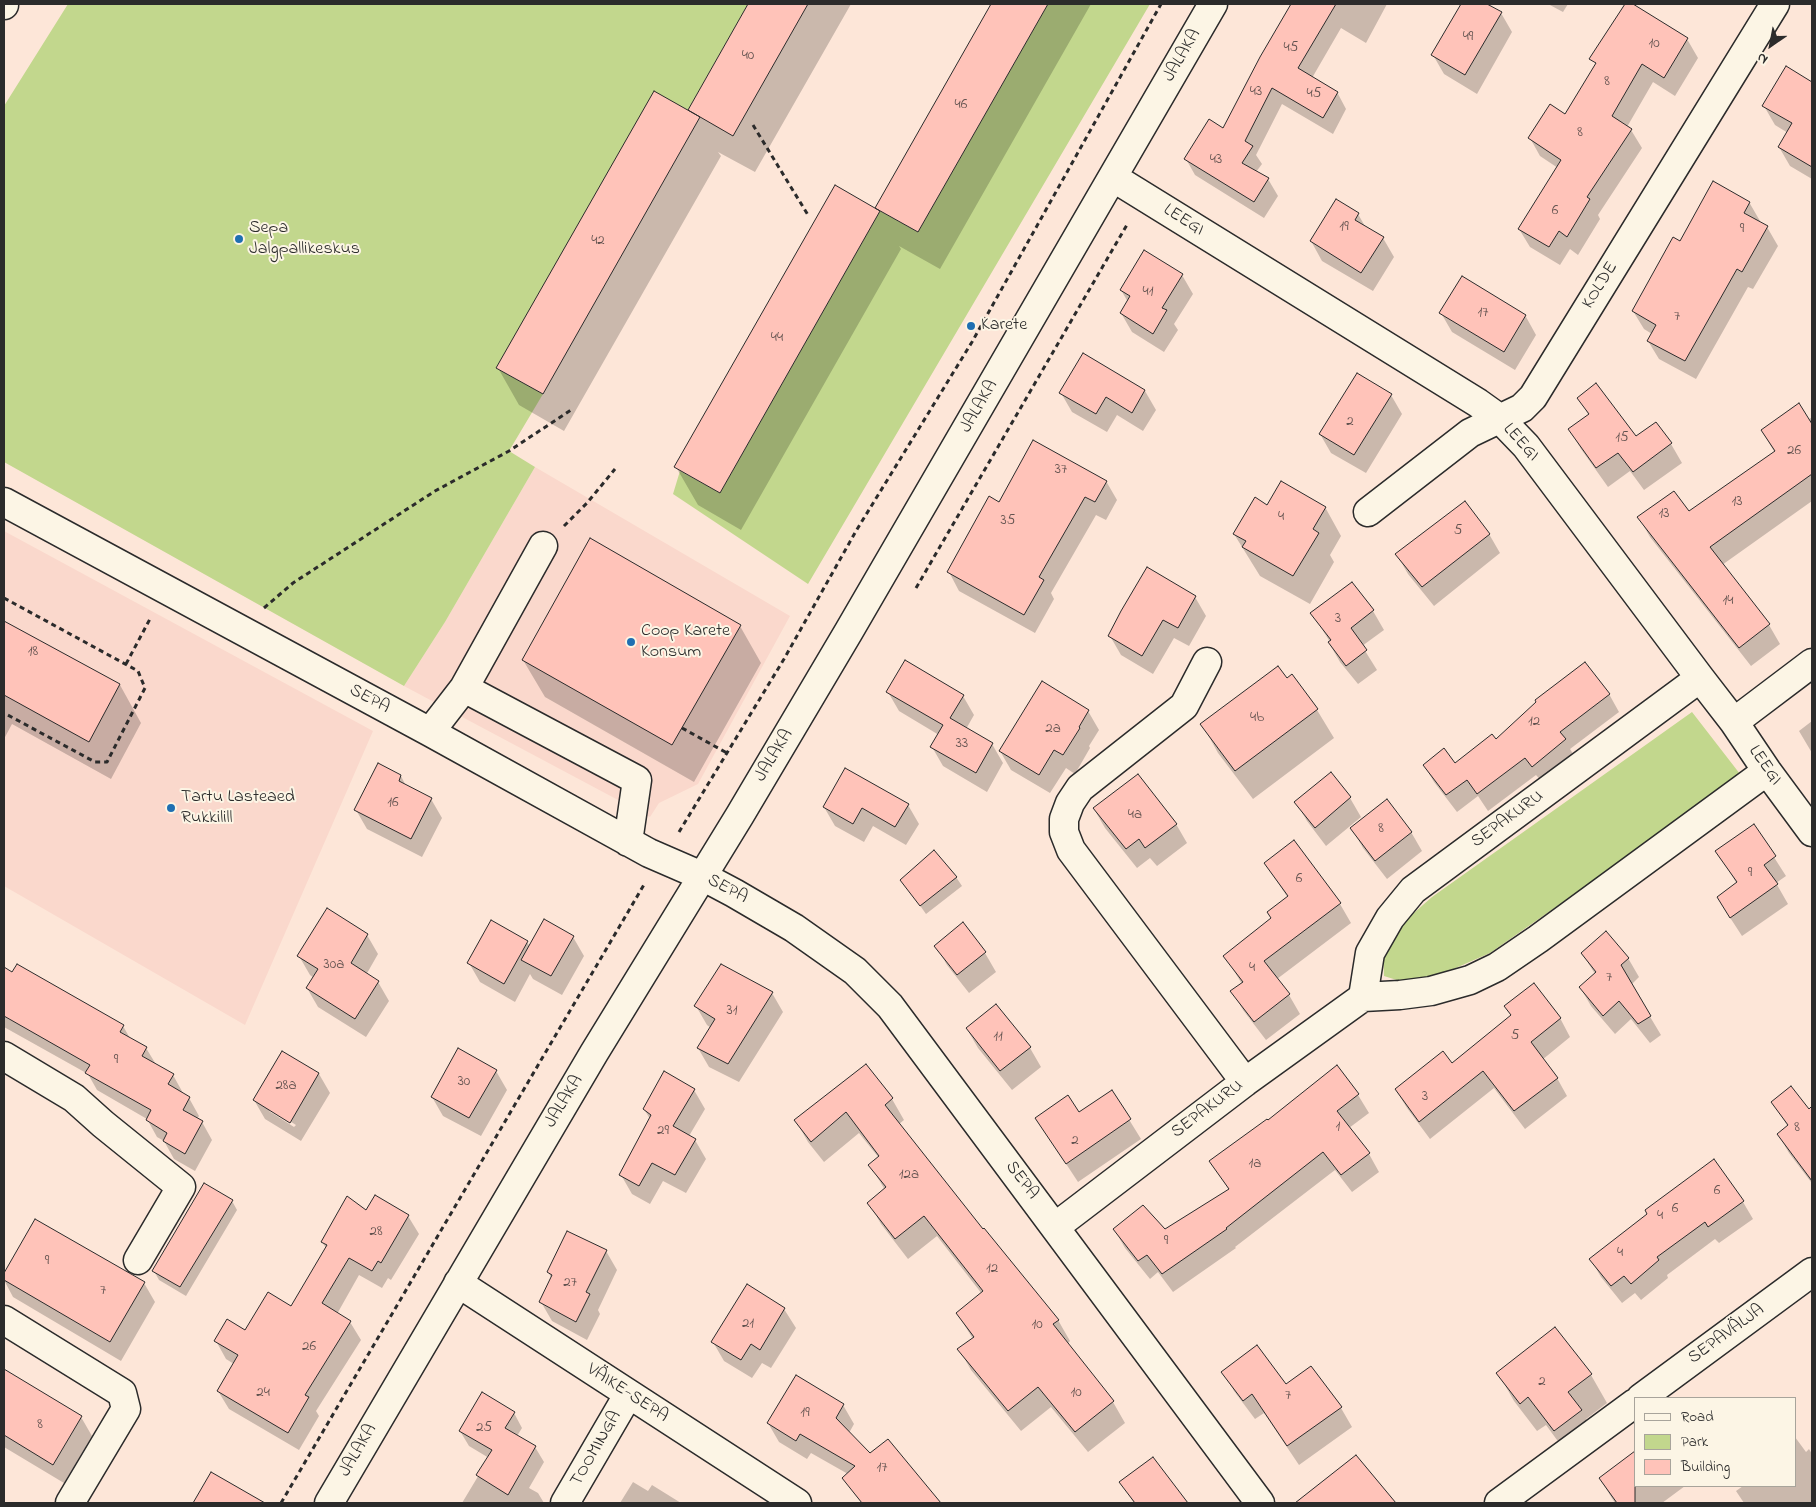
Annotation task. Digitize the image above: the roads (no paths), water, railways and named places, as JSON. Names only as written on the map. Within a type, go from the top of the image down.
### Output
[{"type":"street","name":"JALAKA","points":[[329,1503],[458,1283],[854,622],[1114,178],[1213,4]]},
{"type":"street","name":"KOLDE","points":[[1368,512],[1470,433],[1522,408],[1533,396],[1775,4]]},
{"type":"street","name":"LEEGI","points":[[1114,178],[1499,418],[1526,446],[1734,722],[1766,771],[1812,832]]},
{"type":"street","name":"SEPA","points":[[4,502],[430,732],[628,842],[660,859],[702,876],[794,928],[855,971],[890,1006],[1260,1503]]},
{"type":"street","points":[[430,732],[464,688],[544,546]]},
{"type":"street","points":[[1207,662],[1184,706],[1080,788],[1070,803],[1064,819],[1064,832],[1070,850],[1245,1082]]},
{"type":"street","points":[[1734,722],[1812,663]]},
{"type":"street","name":"SEPAKURU","points":[[1055,1227],[1245,1082],[1363,997],[1370,953],[1390,918],[1413,890],[1700,678]]},
{"type":"street","points":[[464,688],[637,780],[628,842]]},
{"type":"street","points":[[1363,997],[1400,996],[1431,991],[1470,980],[1497,967],[1538,939],[1766,771]]},
{"type":"street","points":[[4,1056],[74,1098],[181,1187],[138,1260]]},
{"type":"street","name":"SEPAVÄLJA","points":[[1642,1397],[1812,1272]]},
{"type":"street","name":"VÄIKE-SEPA","points":[[458,1283],[797,1503]]},
{"type":"street","points":[[4,1320],[122,1393],[126,1409],[70,1503]]},
{"type":"street","name":"TOOMINGA","points":[[565,1503],[628,1395]]},
{"type":"street","points":[[1499,1503],[1634,1404]]},
{"type":"place","name":"Sepa Jalgpallikeskus","points":[[239,239]]},
{"type":"place","name":"Karete","points":[[971,326]]},
{"type":"place","name":"Coop Karete Konsum","points":[[631,642]]},
{"type":"place","name":"Tartu Lasteaed Rukkilill","points":[[171,808]]}]
